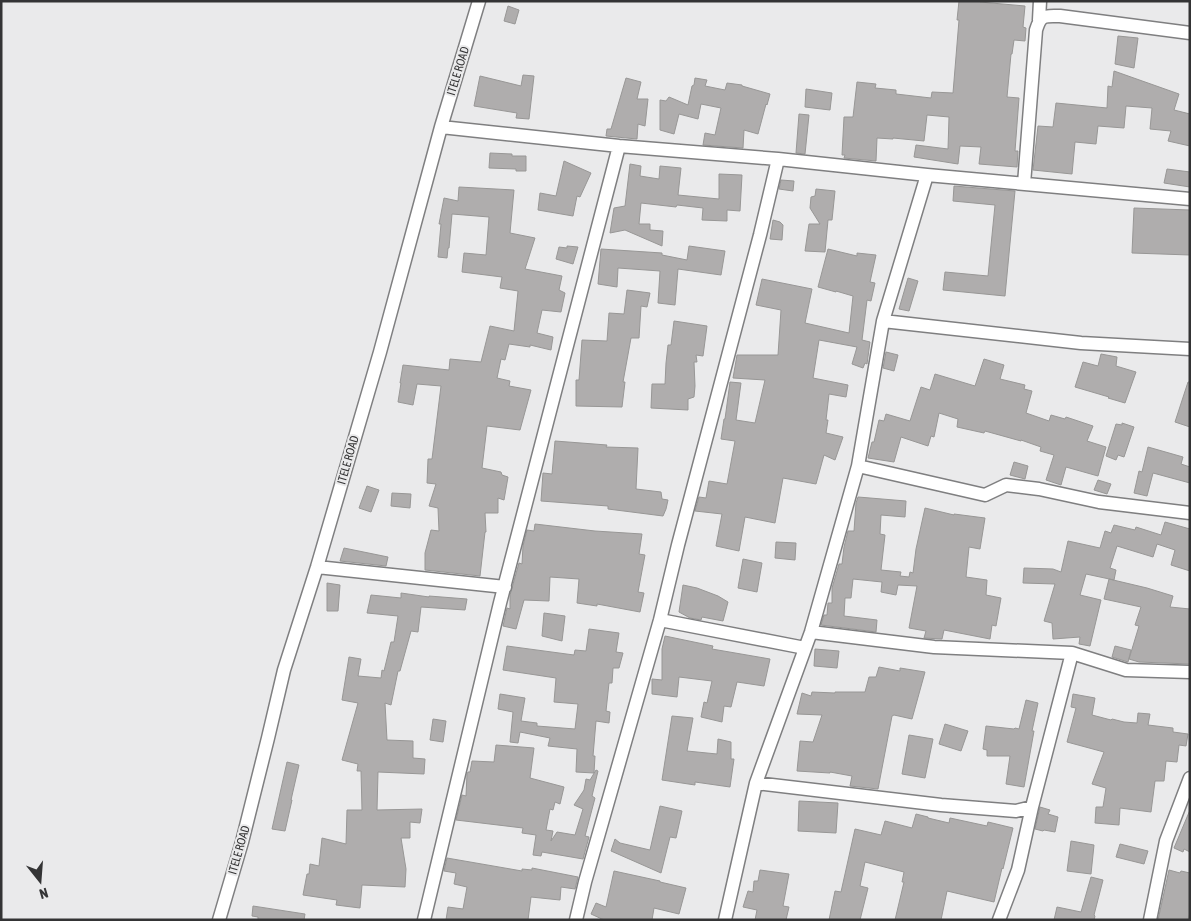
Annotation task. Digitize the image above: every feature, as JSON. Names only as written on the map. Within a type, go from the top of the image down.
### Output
[{"type":"street","name":"ITELE ROAD","points":[[218,920],[242,842],[284,670],[317,567],[380,352],[441,127],[479,1]]},
{"type":"street","points":[[1024,184],[1040,1]]},
{"type":"street","points":[[1039,20],[1046,16],[1060,16],[1190,33]]},
{"type":"street","points":[[441,127],[619,146],[778,158],[927,175],[1190,198]]},
{"type":"street","points":[[424,920],[497,612],[619,146]]},
{"type":"street","points":[[576,920],[587,873],[660,620],[760,235],[778,158]]},
{"type":"street","points":[[725,920],[756,783],[811,632],[858,466],[883,321],[927,175]]},
{"type":"street","points":[[883,321],[1081,343],[1190,349]]},
{"type":"street","points":[[858,466],[985,495],[1006,485],[1039,489],[1100,502],[1190,513]]},
{"type":"street","points":[[317,567],[505,586]]},
{"type":"street","points":[[660,620],[805,648]]},
{"type":"street","points":[[811,632],[934,647],[1072,653],[1126,670],[1190,672]]},
{"type":"street","points":[[999,920],[1018,870],[1032,807],[1072,653]]},
{"type":"street","points":[[1150,920],[1166,842],[1190,778]]},
{"type":"street","points":[[756,783],[941,805],[1016,811],[1032,807]]},
{"type":"building","points":[[959,1],[981,1],[1025,6],[1023,27],[1026,28],[1025,41],[1014,40],[1007,97],[1019,98],[1015,151],[1018,151],[1017,167],[979,164],[981,147],[960,146],[958,164],[914,157],[916,145],[948,149],[949,117],[927,115],[924,141],[877,138],[876,161],[844,158],[845,155],[842,155],[844,117],[853,117],[857,82],[876,84],[875,88],[896,90],[896,94],[931,98],[932,92],[953,93]]},
{"type":"building","points":[[508,6],[519,10],[515,24],[504,21]]},
{"type":"building","points":[[1118,36],[1138,38],[1134,68],[1115,64]]},
{"type":"building","points":[[1114,71],[1179,94],[1174,110],[1190,114],[1190,146],[1168,141],[1171,131],[1150,129],[1152,108],[1126,106],[1124,128],[1098,126],[1096,144],[1075,142],[1072,174],[1033,170],[1038,126],[1053,127],[1056,103],[1107,108],[1108,86],[1112,87]]},
{"type":"building","points":[[523,75],[534,76],[529,119],[516,118],[517,113],[474,106],[480,76],[521,86]]},
{"type":"building","points":[[626,78],[641,82],[637,99],[648,99],[645,126],[638,124],[637,139],[606,136],[607,129],[611,129]]},
{"type":"building","points":[[695,78],[707,80],[705,86],[725,90],[727,83],[742,85],[770,94],[758,134],[744,130],[743,148],[703,145],[705,133],[715,135],[721,108],[701,104],[698,119],[679,114],[674,134],[660,130],[660,100],[666,101],[669,97],[688,105]]},
{"type":"building","points":[[806,89],[832,93],[830,110],[805,107]]},
{"type":"building","points":[[799,114],[809,115],[805,154],[796,153]]},
{"type":"building","points":[[490,153],[526,156],[526,171],[489,168]]},
{"type":"building","points":[[564,161],[591,173],[580,197],[577,196],[573,216],[538,210],[540,193],[556,196]]},
{"type":"building","points":[[630,164],[641,166],[640,176],[659,179],[660,166],[681,168],[678,195],[719,199],[719,174],[742,175],[740,211],[727,210],[727,221],[702,220],[703,208],[641,203],[639,224],[650,224],[650,230],[663,231],[662,246],[625,230],[610,233],[614,208],[625,206]]},
{"type":"building","points":[[1167,169],[1190,172],[1190,187],[1164,183]]},
{"type":"building","points":[[781,180],[794,181],[793,191],[779,189]]},
{"type":"building","points":[[954,186],[1015,191],[1005,296],[943,290],[945,272],[988,276],[995,205],[953,201]]},
{"type":"building","points":[[459,187],[514,190],[510,233],[535,238],[525,269],[562,276],[559,290],[565,293],[561,312],[542,310],[537,333],[553,337],[551,350],[530,345],[530,347],[509,344],[505,360],[501,359],[497,378],[510,381],[509,386],[531,390],[520,430],[487,426],[482,468],[501,472],[502,475],[508,477],[504,500],[498,498],[498,513],[485,513],[486,532],[480,576],[425,570],[425,553],[431,530],[439,531],[438,508],[429,506],[436,484],[427,483],[428,459],[432,459],[441,386],[417,384],[413,405],[398,402],[403,365],[449,370],[450,359],[481,362],[490,326],[514,331],[518,291],[500,288],[502,277],[462,272],[464,253],[486,255],[489,217],[452,214],[447,258],[438,257],[441,224],[439,224],[444,198],[458,201]]},
{"type":"building","points":[[816,189],[835,191],[832,220],[828,220],[825,252],[805,251],[809,224],[820,224],[810,208],[811,197],[815,196]]},
{"type":"building","points":[[1134,208],[1190,210],[1190,255],[1132,253]]},
{"type":"building","points":[[773,220],[783,225],[782,240],[770,239]]},
{"type":"building","points":[[567,246],[578,247],[573,264],[556,259],[559,247],[567,248]]},
{"type":"building","points":[[689,246],[725,251],[721,275],[678,269],[675,305],[658,303],[660,271],[618,268],[617,287],[598,284],[601,249],[662,253],[662,255],[687,260]]},
{"type":"building","points":[[828,249],[857,256],[857,253],[876,255],[870,282],[875,283],[871,301],[867,300],[862,340],[870,342],[867,364],[865,363],[863,368],[852,364],[857,347],[819,340],[813,378],[848,385],[846,397],[829,394],[826,433],[843,437],[835,460],[824,455],[816,484],[783,478],[775,523],[745,517],[739,551],[716,546],[722,514],[695,511],[699,497],[706,498],[709,481],[727,484],[735,441],[721,439],[730,382],[741,383],[736,420],[755,423],[765,380],[733,378],[737,355],[778,355],[781,310],[756,305],[762,279],[812,289],[805,323],[849,333],[853,296],[818,287]]},
{"type":"building","points":[[908,278],[918,281],[909,311],[899,309]]},
{"type":"building","points":[[627,290],[650,293],[647,307],[641,306],[639,338],[631,338],[623,382],[625,382],[622,407],[576,406],[576,380],[579,380],[582,340],[607,341],[609,313],[624,314]]},
{"type":"building","points":[[674,321],[707,326],[703,356],[696,355],[697,362],[694,362],[694,397],[688,399],[688,410],[651,408],[652,384],[665,384],[668,345],[671,345]]},
{"type":"building","points":[[886,352],[898,355],[894,371],[883,368]]},
{"type":"building","points":[[1101,354],[1117,357],[1116,366],[1136,372],[1125,403],[1075,387],[1083,362],[1098,366]]},
{"type":"building","points":[[984,359],[1004,365],[1000,379],[1025,385],[1024,389],[1032,391],[1026,413],[1049,421],[1051,415],[1065,419],[1066,417],[1093,426],[1087,441],[1106,447],[1098,476],[1066,467],[1061,485],[1046,480],[1054,455],[1040,451],[1041,447],[1021,440],[985,431],[984,433],[957,427],[958,419],[939,413],[934,437],[931,436],[928,446],[901,437],[894,462],[868,458],[879,420],[884,421],[886,414],[910,421],[921,387],[930,390],[935,374],[975,386]]},
{"type":"building","points":[[1188,382],[1190,382],[1190,427],[1175,422]]},
{"type":"building","points":[[1122,423],[1134,427],[1124,457],[1118,455],[1116,460],[1106,456],[1116,424],[1122,425]]},
{"type":"building","points":[[555,441],[607,445],[606,447],[638,448],[636,489],[661,492],[662,499],[668,500],[663,516],[608,509],[608,506],[541,501],[543,473],[552,474]]},
{"type":"building","points":[[1148,447],[1183,457],[1181,464],[1190,467],[1190,483],[1153,473],[1147,496],[1134,493],[1139,471],[1142,472]]},
{"type":"building","points":[[1014,462],[1028,466],[1025,479],[1010,475]]},
{"type":"building","points":[[1098,480],[1111,484],[1107,494],[1094,490]]},
{"type":"building","points":[[367,486],[379,490],[371,512],[359,508]]},
{"type":"building","points":[[392,493],[411,494],[410,508],[391,506]]},
{"type":"building","points":[[858,497],[906,501],[905,517],[881,515],[880,534],[885,535],[881,570],[901,572],[900,576],[909,577],[910,572],[913,573],[925,508],[954,515],[985,518],[980,549],[969,547],[966,577],[987,580],[986,595],[1001,598],[996,626],[992,625],[990,639],[944,630],[942,639],[924,638],[926,631],[909,628],[917,586],[898,585],[896,595],[881,592],[882,582],[853,579],[851,598],[845,598],[844,616],[877,620],[876,632],[821,625],[824,615],[827,615],[828,603],[832,603],[832,588],[839,564],[842,564],[848,531],[854,531]]},
{"type":"building","points":[[1165,522],[1190,529],[1190,571],[1171,565],[1175,550],[1157,544],[1153,557],[1117,546],[1110,568],[1116,570],[1114,580],[1086,574],[1080,595],[1101,600],[1090,646],[1079,644],[1080,637],[1053,639],[1052,623],[1044,621],[1055,584],[1023,583],[1024,568],[1053,569],[1061,572],[1068,541],[1100,548],[1105,531],[1111,533],[1114,525],[1135,530],[1136,527],[1161,535]]},
{"type":"building","points":[[535,524],[642,534],[639,554],[645,555],[638,592],[644,593],[640,612],[597,604],[597,606],[577,603],[579,579],[550,577],[549,601],[524,600],[516,629],[503,626],[507,608],[510,609],[510,595],[519,563],[522,564],[523,546],[527,530],[534,531]]},
{"type":"building","points":[[776,542],[796,543],[795,560],[775,558]]},
{"type":"building","points":[[344,548],[388,557],[386,566],[340,561]]},
{"type":"building","points":[[743,559],[762,563],[757,592],[738,588]]},
{"type":"building","points":[[1109,579],[1173,596],[1170,607],[1190,609],[1190,664],[1139,662],[1129,659],[1139,626],[1135,625],[1141,607],[1104,599]]},
{"type":"building","points":[[327,583],[340,585],[338,611],[327,611]]},
{"type":"building","points":[[683,585],[697,588],[728,602],[723,621],[702,617],[701,620],[690,618],[679,612]]},
{"type":"building","points":[[401,593],[467,599],[465,610],[421,607],[418,632],[411,631],[400,671],[398,671],[391,705],[385,703],[387,740],[413,741],[413,758],[425,759],[424,774],[378,772],[377,810],[422,809],[420,823],[410,822],[410,838],[401,838],[406,869],[405,887],[362,885],[360,908],[336,905],[337,900],[303,895],[310,864],[319,866],[322,838],[346,844],[347,810],[362,810],[361,771],[357,771],[358,764],[342,760],[358,703],[342,700],[349,657],[361,659],[358,676],[381,678],[391,642],[394,642],[398,616],[367,613],[371,595],[401,598]]},
{"type":"building","points":[[544,613],[565,616],[562,641],[542,636]]},
{"type":"building","points":[[589,629],[619,633],[616,652],[623,653],[619,668],[613,668],[612,683],[609,683],[606,711],[610,712],[609,723],[596,721],[593,756],[595,756],[594,773],[576,772],[577,749],[548,746],[550,738],[520,732],[518,743],[510,742],[513,712],[498,709],[500,694],[525,698],[521,721],[537,723],[537,726],[575,729],[578,704],[554,702],[556,678],[503,670],[507,646],[574,655],[575,650],[586,651]]},
{"type":"building","points":[[665,636],[713,646],[712,649],[770,659],[764,686],[737,682],[731,707],[724,706],[722,722],[701,717],[704,702],[707,703],[712,681],[679,677],[677,697],[652,694],[652,679],[662,680],[662,649]]},
{"type":"building","points":[[1115,646],[1131,650],[1128,662],[1112,657]]},
{"type":"building","points":[[815,649],[839,651],[837,668],[814,666]]},
{"type":"building","points":[[879,667],[900,671],[900,668],[925,672],[912,719],[892,716],[878,789],[850,786],[852,776],[830,772],[797,771],[800,741],[813,742],[822,715],[797,714],[802,693],[811,696],[812,692],[865,692],[869,677],[876,677]]},
{"type":"building","points":[[1073,694],[1095,698],[1092,715],[1111,720],[1137,723],[1138,713],[1150,714],[1148,725],[1173,728],[1173,732],[1188,734],[1186,746],[1179,745],[1177,762],[1166,761],[1164,781],[1155,781],[1151,812],[1120,808],[1119,825],[1095,823],[1096,807],[1103,807],[1106,788],[1092,784],[1104,752],[1067,742],[1076,708],[1071,707]]},
{"type":"building","points":[[1026,700],[1038,703],[1024,787],[1006,784],[1010,756],[987,756],[987,750],[983,749],[986,726],[1019,729]]},
{"type":"building","points":[[672,716],[693,718],[687,751],[717,754],[718,739],[731,742],[731,759],[734,759],[730,787],[695,782],[695,785],[662,780]]},
{"type":"building","points":[[433,719],[446,721],[443,742],[430,740]]},
{"type":"building","points":[[945,724],[968,731],[961,751],[939,744]]},
{"type":"building","points":[[909,735],[933,739],[925,778],[902,774]]},
{"type":"building","points":[[496,745],[534,748],[530,778],[564,787],[560,804],[555,802],[553,810],[550,809],[546,830],[553,831],[551,841],[557,832],[575,835],[583,809],[574,805],[584,790],[586,779],[590,780],[596,770],[598,771],[592,796],[595,798],[585,836],[589,837],[583,859],[542,852],[541,856],[533,855],[536,835],[522,833],[523,828],[456,820],[462,795],[466,796],[467,774],[470,772],[472,761],[494,762]]},
{"type":"building","points":[[287,762],[299,765],[285,831],[272,829]]},
{"type":"building","points":[[799,801],[838,803],[836,833],[798,831]]},
{"type":"building","points":[[660,806],[682,811],[676,838],[670,837],[661,873],[611,851],[615,839],[620,843],[650,850]]},
{"type":"building","points":[[1040,807],[1050,810],[1048,814],[1058,817],[1055,832],[1035,829]]},
{"type":"building","points":[[1190,810],[1190,852],[1184,849],[1183,852],[1174,848]]},
{"type":"building","points":[[916,814],[949,823],[950,818],[987,826],[988,822],[1013,828],[994,902],[947,891],[941,920],[895,920],[904,882],[902,882],[904,872],[865,862],[860,886],[868,888],[860,920],[829,920],[835,891],[841,892],[855,829],[881,835],[885,821],[912,828]]},
{"type":"building","points":[[1071,841],[1094,845],[1091,874],[1067,871]]},
{"type":"building","points":[[1120,844],[1148,851],[1144,864],[1116,857]]},
{"type":"building","points":[[447,858],[522,871],[522,869],[532,870],[532,868],[578,877],[575,889],[561,887],[560,900],[531,897],[528,920],[446,920],[448,907],[463,909],[467,887],[454,884],[456,873],[444,871]]},
{"type":"building","points":[[760,870],[789,874],[783,906],[789,907],[786,920],[755,920],[757,910],[743,907],[748,891],[753,892],[754,881],[758,881]]},
{"type":"building","points":[[1169,870],[1190,873],[1190,913],[1188,920],[1158,920]]},
{"type":"building","points":[[614,871],[686,888],[679,914],[654,908],[652,920],[604,920],[591,914],[596,903],[606,907]]},
{"type":"building","points":[[1091,877],[1103,880],[1094,920],[1054,920],[1057,907],[1081,912]]},
{"type":"building","points":[[253,906],[305,914],[304,920],[258,920],[258,917],[252,916]]}]
